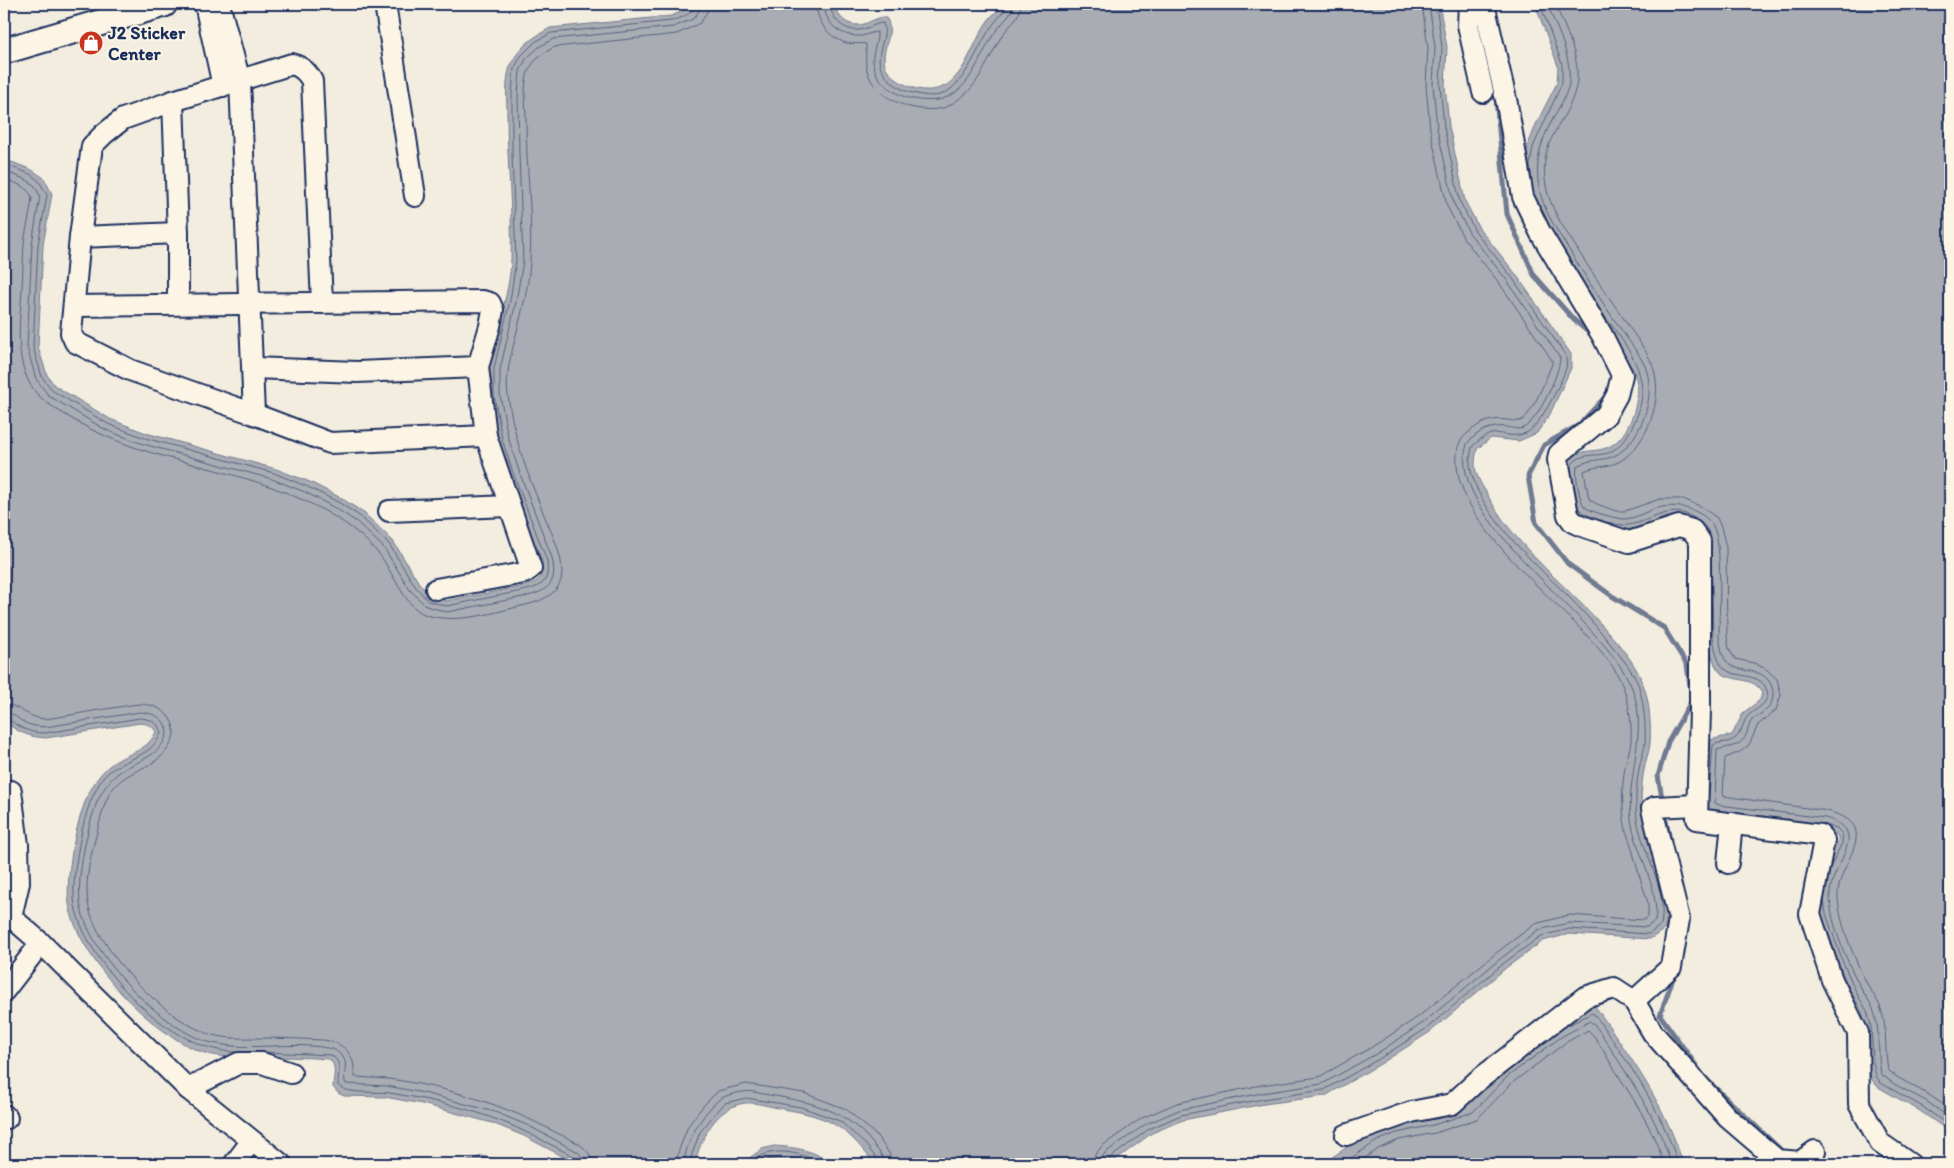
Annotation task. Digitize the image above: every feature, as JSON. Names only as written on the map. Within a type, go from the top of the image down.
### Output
[{"type":"main road","points":[[4,50],[164,4]]},
{"type":"street","points":[[205,4],[232,84]]},
{"type":"street","points":[[219,4],[232,84],[250,304],[254,414]]},
{"type":"street","points":[[385,4],[415,196]]},
{"type":"street","points":[[1469,4],[1468,25],[1483,92]]},
{"type":"street","points":[[1484,4],[1507,104],[1524,197],[1540,232],[1602,335],[1622,375],[1618,396],[1606,415],[1559,454],[1558,460],[1568,515],[1573,522],[1582,526],[1629,542],[1679,526],[1692,530],[1700,541],[1700,710],[1697,819],[1820,834],[1822,836],[1824,840],[1810,914],[1832,980],[1858,1033],[1859,1104],[1880,1143],[1910,1164]]},
{"type":"street","points":[[322,302],[312,81],[300,67],[292,64],[173,101],[123,119],[92,146],[80,237],[71,333],[75,342],[130,370],[330,443],[486,436]]},
{"type":"street","points":[[173,101],[178,233],[178,304]]},
{"type":"street","points":[[80,237],[178,233]]},
{"type":"street","points":[[74,306],[322,302],[483,301],[490,303],[493,310],[478,367],[486,436],[531,568],[524,573],[436,589]]},
{"type":"street","points":[[252,368],[357,372],[478,367]]},
{"type":"street","points":[[389,511],[509,506]]},
{"type":"street","points":[[11,791],[18,845],[18,883],[7,914],[42,942],[188,1089],[281,1164]]},
{"type":"street","points":[[1634,1001],[1671,967],[1679,919],[1652,812],[1662,807],[1697,805]]},
{"type":"street","points":[[1728,863],[1732,823]]},
{"type":"street","points":[[4,991],[42,942]]},
{"type":"street","points":[[1346,1135],[1411,1112],[1452,1104],[1476,1081],[1586,997],[1614,988],[1634,1001],[1652,1033],[1728,1118],[1777,1160],[1800,1162],[1815,1151]]},
{"type":"street","points":[[188,1089],[239,1063],[262,1062],[291,1073]]},
{"type":"street","points":[[234,1164],[243,1135]]},
{"type":"water","points":[[691,4],[835,4],[841,18],[853,25],[864,24],[883,17],[887,19],[889,25],[884,58],[888,71],[897,80],[913,88],[936,89],[951,82],[961,69],[987,22],[998,10],[1012,4],[1439,4],[1447,47],[1445,85],[1449,126],[1465,201],[1479,228],[1515,273],[1571,354],[1571,368],[1550,414],[1537,433],[1519,441],[1491,438],[1477,449],[1476,471],[1480,482],[1509,528],[1538,561],[1600,623],[1630,659],[1640,676],[1650,714],[1649,747],[1642,782],[1642,813],[1666,901],[1665,929],[1650,939],[1569,934],[1543,941],[1507,967],[1430,1032],[1325,1096],[1264,1104],[1183,1120],[1152,1133],[1110,1164],[875,1164],[853,1139],[831,1123],[804,1113],[745,1103],[735,1106],[718,1117],[705,1135],[695,1164],[577,1164],[524,1136],[492,1123],[422,1104],[385,1097],[344,1096],[333,1087],[334,1068],[329,1059],[232,1057],[208,1054],[187,1046],[165,1032],[143,1014],[103,972],[87,949],[75,926],[68,893],[72,850],[83,808],[93,786],[108,767],[149,743],[156,732],[150,725],[140,723],[46,738],[23,733],[4,721],[4,159],[32,170],[44,178],[52,194],[43,245],[38,347],[47,375],[55,386],[110,419],[146,433],[276,469],[310,482],[341,498],[364,513],[393,541],[419,583],[430,596],[446,601],[525,586],[540,578],[542,561],[503,459],[492,417],[488,379],[490,362],[510,276],[511,223],[508,151],[508,72],[513,60],[521,49],[532,39],[550,28],[671,16],[686,10]]},
{"type":"water","points":[[1535,4],[1950,4],[1950,1132],[1920,1111],[1878,1087],[1871,1079],[1866,1027],[1862,1012],[1845,980],[1821,915],[1819,894],[1829,856],[1838,841],[1838,836],[1823,829],[1707,811],[1709,740],[1732,735],[1743,713],[1760,700],[1762,693],[1754,684],[1731,678],[1720,672],[1714,663],[1708,632],[1706,594],[1707,548],[1680,518],[1664,518],[1626,530],[1612,529],[1575,514],[1567,462],[1580,453],[1606,448],[1620,438],[1626,431],[1634,413],[1637,384],[1634,371],[1578,286],[1533,210],[1525,164],[1528,145],[1537,122],[1557,83],[1558,66]]},
{"type":"water","points":[[1595,1006],[1646,1082],[1667,1122],[1683,1164],[1322,1164],[1371,1131],[1482,1085],[1582,1012]]},
{"type":"water","points":[[774,1146],[797,1148],[812,1152],[830,1164],[741,1164],[762,1149]]},
{"type":"water","points":[[482,1156],[499,1160],[506,1164],[464,1164],[469,1160]]},
{"type":"waterway","points":[[1496,98],[1507,214],[1534,275],[1574,320],[1594,337]]},
{"type":"waterway","points":[[1607,395],[1579,425],[1544,445],[1528,476],[1536,523],[1568,564],[1612,596],[1664,628],[1687,665],[1692,700],[1668,742],[1658,776],[1663,803]]},
{"type":"waterway","points":[[1664,811],[1670,840]]},
{"type":"waterway","points":[[1675,973],[1660,1015],[1705,1078],[1781,1150],[1785,1156]]},
{"type":"place","name":"J2 Sticker Center","points":[[91,43]]}]
